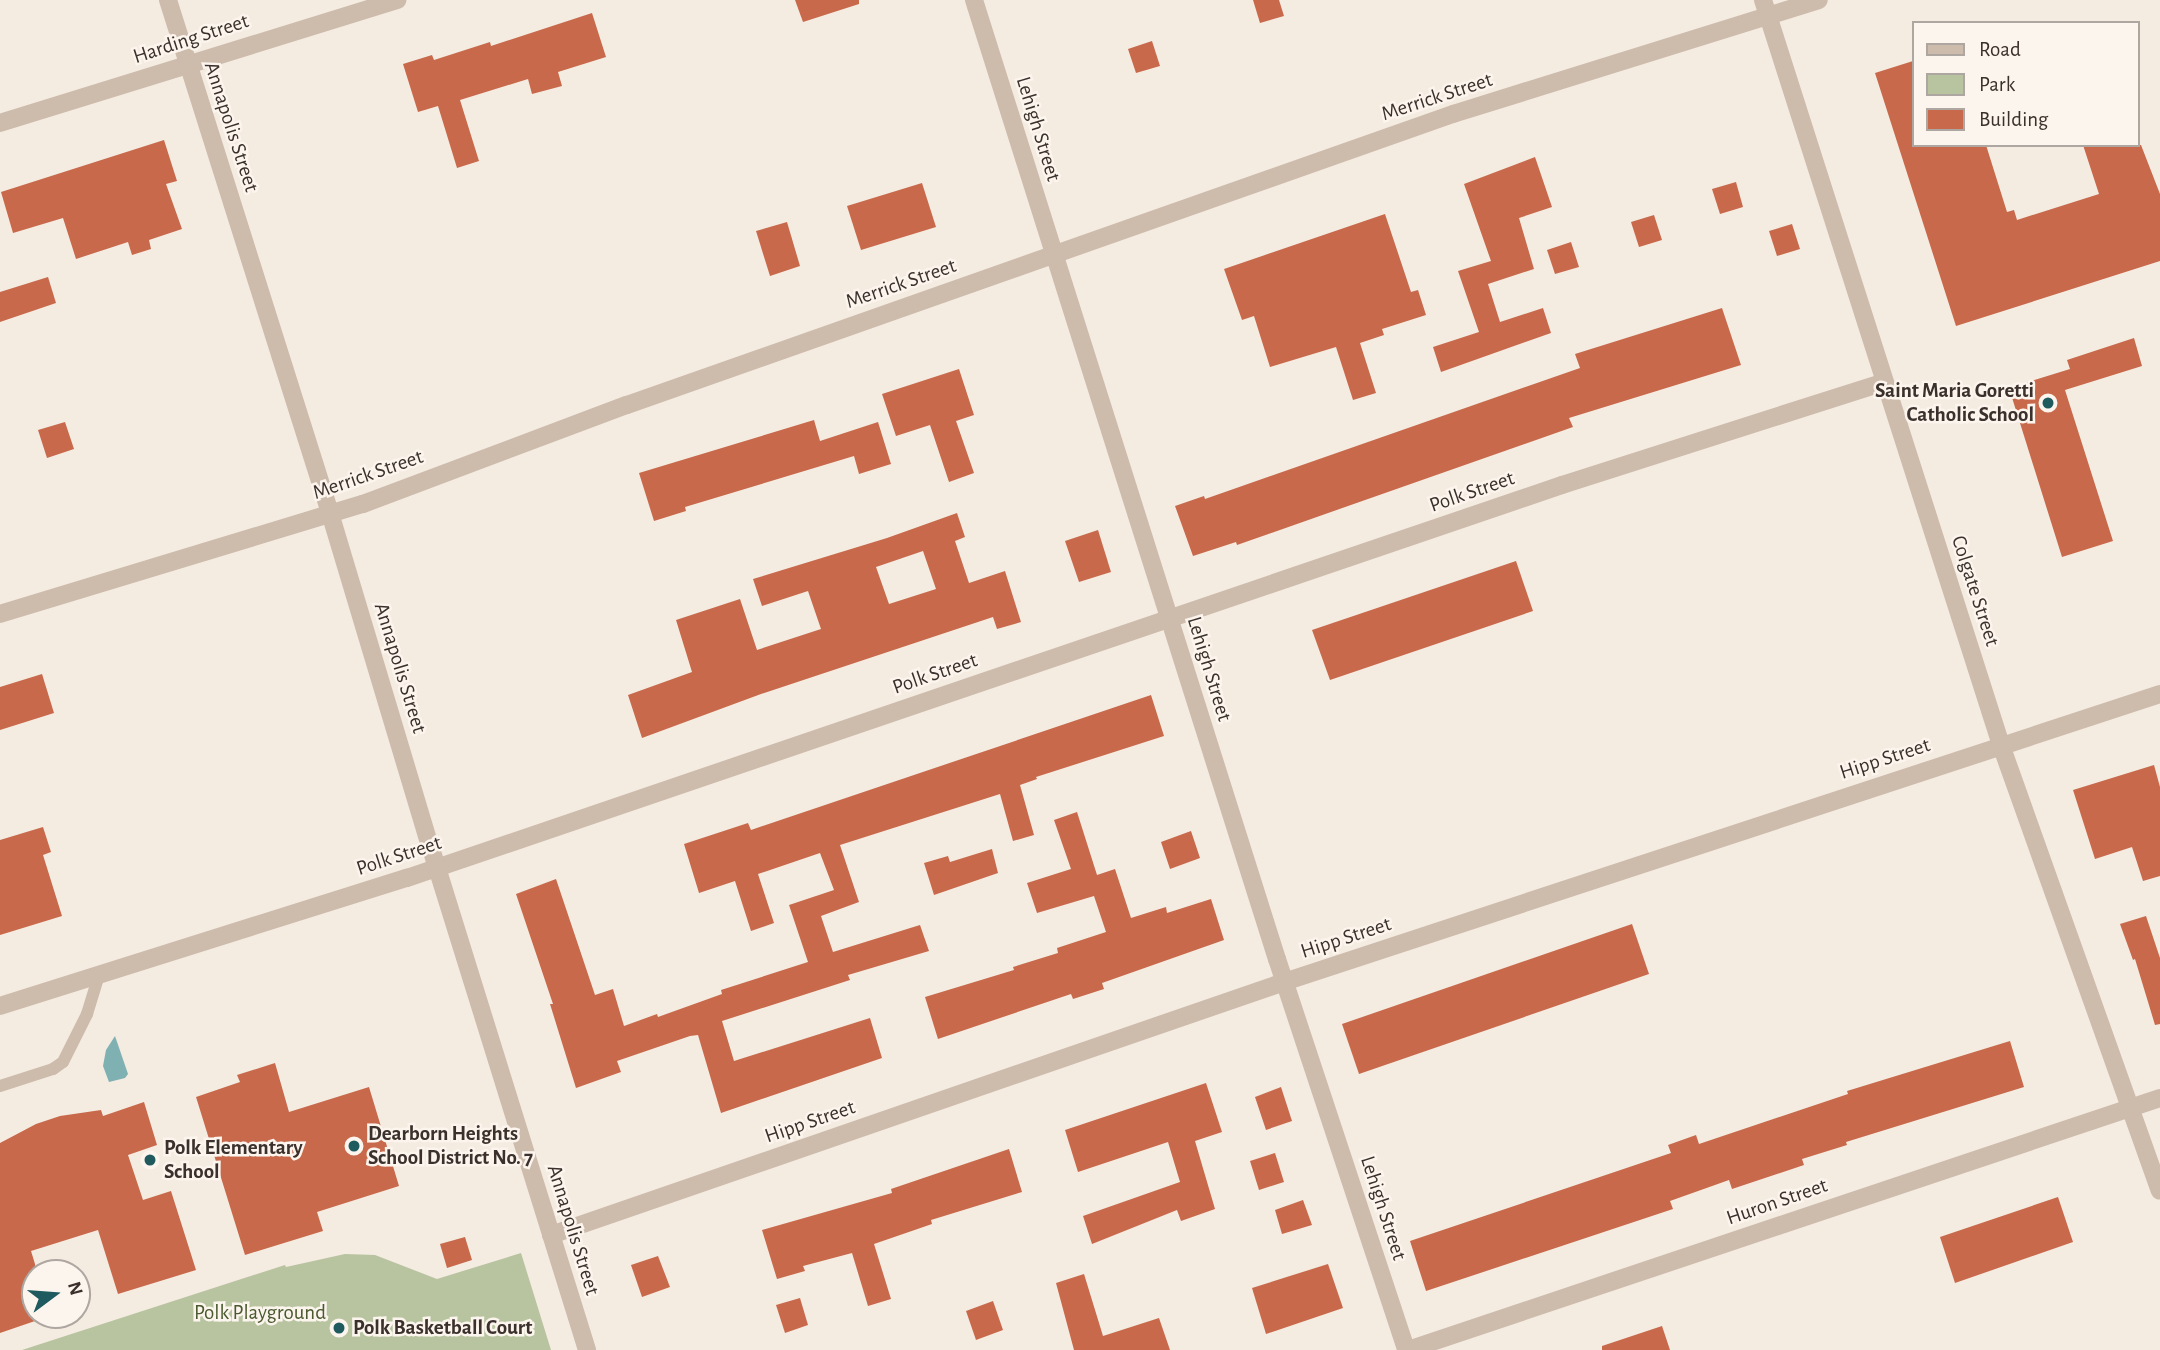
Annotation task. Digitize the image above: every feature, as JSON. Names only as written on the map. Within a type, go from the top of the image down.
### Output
[{"type":"street","name":"Annapolis Street","points":[[168,0],[330,513],[587,1350]]},
{"type":"street","name":"Harding Street","points":[[0,123],[397,0]]},
{"type":"street","name":"Lehigh Street","points":[[974,0],[1284,982],[1407,1350]]},
{"type":"street","name":"Merrick Street","points":[[0,614],[363,504],[627,405],[1453,114],[1766,8],[1819,0]]},
{"type":"street","name":"Colgate Street","points":[[1766,8],[2001,745],[2160,1191]]},
{"type":"street","name":"Polk Street","points":[[0,1006],[437,867],[1562,485],[1884,382]]},
{"type":"street","name":"Hipp Street","points":[[551,1236],[1284,982],[2160,694]]},
{"type":"street","name":"Huron Street","points":[[1407,1350],[2160,1098]]},
{"type":"lane","points":[[0,1086],[53,1069],[63,1062],[87,1014],[99,975]]},
{"type":"green space","name":"Polk Playground","points":[[521,1253],[551,1350],[22,1350],[285,1265],[286,1267],[345,1254],[375,1255],[437,1279]]},
{"type":"water","points":[[115,1036],[128,1074],[125,1078],[109,1082],[103,1066],[106,1050]]},
{"type":"building","points":[[795,0],[859,0],[859,4],[803,22]]},
{"type":"building","points":[[1253,0],[1279,0],[1284,16],[1260,23]]},
{"type":"building","points":[[592,13],[606,57],[558,72],[562,86],[532,94],[528,79],[460,100],[479,161],[457,168],[438,106],[418,112],[403,64],[432,55],[434,60],[490,42],[491,46]]},
{"type":"building","points":[[1152,41],[1160,66],[1136,73],[1128,49]]},
{"type":"building","name":"Saint Maria Goretti Catholic School","points":[[1912,61],[1912,147],[1987,147],[2007,212],[2014,210],[2017,220],[2099,194],[2084,147],[2141,145],[2160,194],[2160,261],[1956,326],[1875,73]]},
{"type":"building","points":[[164,140],[177,181],[166,184],[182,229],[149,240],[151,249],[132,255],[128,242],[76,259],[63,218],[13,233],[1,192]]},
{"type":"building","points":[[1535,157],[1552,207],[1519,218],[1534,269],[1488,284],[1500,322],[1543,308],[1551,333],[1441,372],[1433,347],[1479,332],[1458,271],[1491,261],[1464,184]]},
{"type":"building","points":[[1736,182],[1743,207],[1720,214],[1712,189]]},
{"type":"building","points":[[922,183],[936,227],[861,250],[847,206]]},
{"type":"building","points":[[1385,214],[1411,292],[1418,290],[1426,315],[1382,329],[1384,335],[1360,343],[1376,393],[1353,400],[1336,347],[1270,367],[1254,316],[1242,320],[1224,269]]},
{"type":"building","points":[[1654,215],[1662,240],[1639,247],[1631,222]]},
{"type":"building","points":[[787,222],[800,266],[770,276],[756,231]]},
{"type":"building","points":[[1792,224],[1800,249],[1777,256],[1769,231]]},
{"type":"building","points":[[1571,242],[1579,267],[1555,274],[1547,250]]},
{"type":"building","points":[[48,277],[56,303],[0,322],[0,292]]},
{"type":"building","points":[[1722,308],[1741,365],[1569,418],[1573,427],[1237,545],[1236,542],[1193,556],[1175,506],[1204,496],[1205,499],[1580,368],[1575,354]]},
{"type":"building","points":[[2134,338],[2142,366],[2065,390],[2113,541],[2062,557],[2009,388],[2070,369],[2067,360]]},
{"type":"building","points":[[959,369],[974,415],[956,421],[974,473],[949,482],[930,425],[896,436],[882,394]]},
{"type":"building","points":[[814,420],[820,441],[878,422],[891,464],[859,474],[854,456],[685,507],[686,511],[654,521],[639,473]]},
{"type":"building","points":[[65,422],[74,449],[47,458],[38,430]]},
{"type":"building","points":[[957,513],[965,537],[955,541],[969,583],[1005,571],[1021,622],[997,629],[993,617],[761,694],[642,738],[628,695],[692,672],[676,620],[740,599],[757,650],[821,629],[808,591],[762,606],[753,579],[887,538]],"holes":[[[923,551],[936,589],[889,604],[876,567]]]},
{"type":"building","points":[[1098,530],[1111,572],[1079,582],[1065,541]]},
{"type":"building","points":[[1516,561],[1533,611],[1330,680],[1312,630]]},
{"type":"building","points":[[42,674],[54,713],[0,730],[0,687]]},
{"type":"building","points":[[1151,695],[1164,736],[1036,777],[1037,779],[1020,785],[1034,835],[1013,841],[1000,794],[840,845],[859,902],[821,916],[833,952],[920,925],[929,951],[848,975],[850,980],[722,1021],[734,1061],[870,1018],[882,1058],[721,1113],[698,1035],[617,1061],[621,1072],[576,1088],[550,1004],[553,1004],[516,894],[556,879],[595,995],[613,989],[624,1026],[657,1014],[658,1017],[722,994],[721,990],[808,962],[789,905],[834,890],[820,853],[758,874],[774,923],[751,931],[735,881],[699,893],[684,844],[748,823],[751,830]]},
{"type":"building","points":[[2154,765],[2160,787],[2160,876],[2143,881],[2132,847],[2095,859],[2073,790]]},
{"type":"building","points":[[1077,812],[1097,875],[1115,869],[1131,918],[1166,907],[1167,913],[1211,899],[1224,940],[1102,983],[1104,989],[1073,999],[1071,994],[938,1039],[925,997],[1014,970],[1013,967],[1058,953],[1057,948],[1106,932],[1094,896],[1037,913],[1027,883],[1071,869],[1054,820]]},
{"type":"building","points":[[43,827],[51,852],[43,855],[62,916],[0,935],[0,840]]},
{"type":"building","points":[[1191,831],[1200,858],[1170,869],[1161,842]]},
{"type":"building","points":[[992,849],[998,873],[934,895],[924,863],[948,856],[950,862]]},
{"type":"building","points":[[2146,916],[2160,958],[2160,1024],[2155,1025],[2135,959],[2133,960],[2120,924]]},
{"type":"building","points":[[1632,924],[1649,974],[1359,1074],[1342,1024]]},
{"type":"building","points":[[2010,1041],[2024,1087],[1846,1142],[1847,1145],[1802,1159],[1804,1165],[1732,1189],[1729,1180],[1670,1201],[1673,1209],[1426,1291],[1410,1241],[1671,1153],[1668,1145],[1696,1135],[1699,1144],[1848,1094],[1847,1091]]},
{"type":"building","points":[[275,1063],[289,1112],[369,1087],[399,1186],[317,1212],[323,1231],[245,1255],[196,1097],[240,1082],[237,1075]]},
{"type":"building","points":[[1206,1083],[1222,1132],[1195,1141],[1215,1209],[1181,1221],[1177,1210],[1092,1244],[1083,1216],[1180,1182],[1168,1142],[1078,1172],[1065,1130]]},
{"type":"building","points":[[1281,1087],[1292,1121],[1266,1130],[1255,1097]]},
{"type":"building","points":[[144,1102],[157,1145],[128,1155],[143,1200],[171,1191],[196,1270],[118,1294],[98,1230],[31,1251],[33,1259],[21,1259],[21,1326],[0,1333],[0,1143],[36,1124],[60,1116],[101,1110],[103,1116]]},
{"type":"building","points":[[1009,1149],[1022,1192],[931,1220],[932,1224],[874,1244],[891,1299],[868,1306],[852,1253],[803,1266],[805,1271],[777,1279],[762,1230],[892,1193],[891,1189]]},
{"type":"building","points":[[1275,1153],[1284,1182],[1259,1190],[1250,1161]]},
{"type":"building","points":[[2058,1197],[2073,1242],[1955,1283],[1940,1237]]},
{"type":"building","points":[[1303,1200],[1312,1225],[1282,1234],[1275,1210]]},
{"type":"building","points":[[465,1237],[472,1260],[447,1268],[440,1244]]},
{"type":"building","points":[[658,1256],[670,1287],[642,1297],[631,1265]]},
{"type":"building","points":[[1328,1264],[1343,1308],[1266,1334],[1252,1288]]},
{"type":"building","points":[[1084,1274],[1103,1336],[1159,1318],[1170,1350],[1074,1350],[1056,1283]]},
{"type":"building","points":[[800,1298],[808,1325],[785,1333],[776,1305]]},
{"type":"building","points":[[993,1301],[1003,1330],[976,1340],[966,1311]]},
{"type":"building","points":[[1662,1326],[1670,1350],[1602,1350],[1602,1346]]},
{"type":"place","name":"Saint Maria Goretti Catholic School","points":[[2048,403]]},
{"type":"place","name":"Dearborn Heights School District No. 7","points":[[354,1146]]},
{"type":"place","name":"Polk Elementary School","points":[[150,1160]]},
{"type":"place","name":"Polk Basketball Court","points":[[339,1328]]}]
